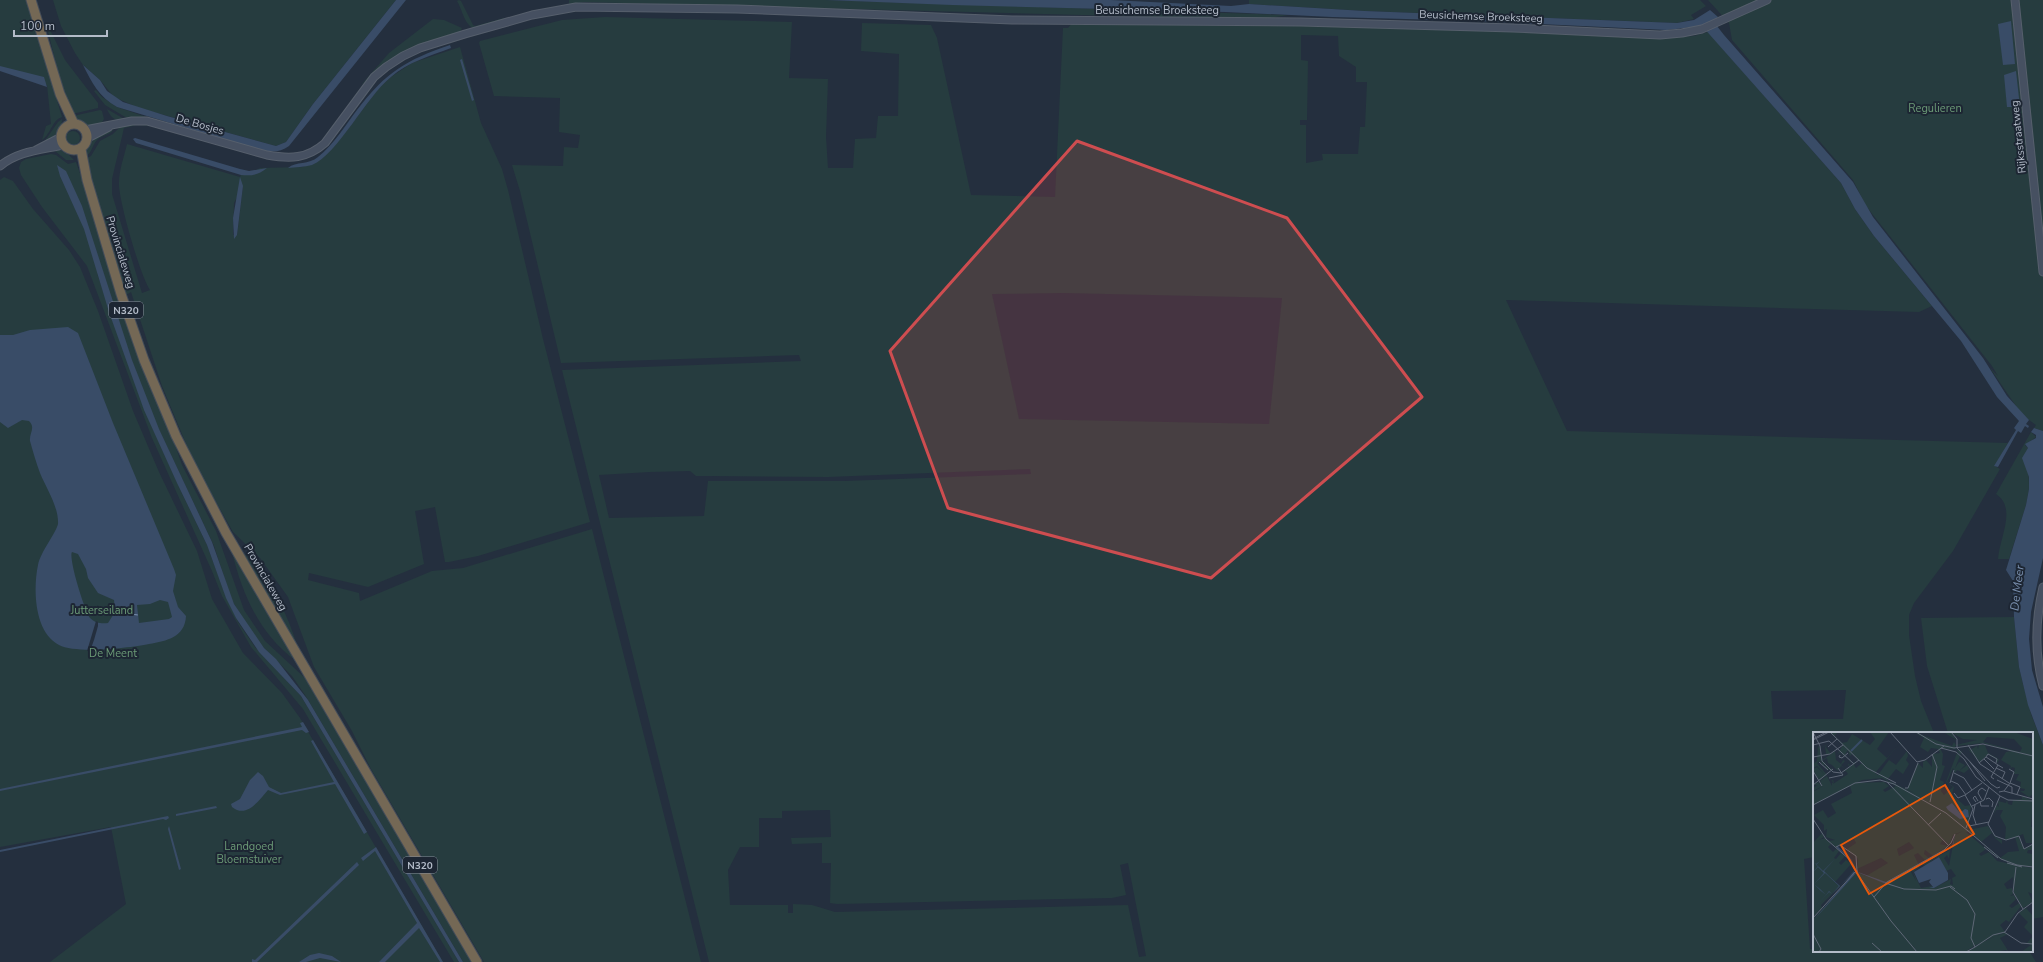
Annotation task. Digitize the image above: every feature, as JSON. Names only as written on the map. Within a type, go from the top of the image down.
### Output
[{"type":"highway","points":[[31,0],[70,125],[62,141],[77,150],[86,134],[80,125],[70,125]]},
{"type":"highway","name":"Provincialeweg","points":[[77,150],[121,294],[142,353],[176,436],[226,533],[477,962]]},
{"type":"street","name":"Beusichemse Broeksteeg","points":[[279,157],[299,158],[317,150],[332,134],[374,77],[403,56],[420,48],[465,34],[532,15],[576,6],[737,9],[1012,20],[1309,22],[1513,28],[1660,35],[1702,29],[1767,0]]},
{"type":"street","name":"Rijksstraatweg","points":[[2015,0],[2043,272]]},
{"type":"street","name":"De Bosjes","points":[[86,134],[113,125],[132,121],[147,121],[279,157]]},
{"type":"street","points":[[0,166],[6,161],[62,141]]},
{"type":"street","points":[[2043,587],[2038,609],[2036,632],[2038,659],[2043,686]]},
{"type":"highlighted area","points":[[1077,141],[1287,218],[1422,397],[1211,578],[948,508],[890,351]]},
{"type":"green space","points":[[0,0],[27,0],[62,117],[56,121],[48,134],[42,140],[46,126],[51,124],[47,85],[0,69]]},
{"type":"green space","points":[[53,0],[396,0],[313,104],[286,142],[276,146],[139,108],[114,97],[100,80],[83,65],[75,53],[61,26]]},
{"type":"green space","points":[[459,0],[475,26],[504,18],[505,21],[475,29],[466,21],[457,1]]},
{"type":"green space","points":[[569,0],[826,0],[1288,15],[1264,19],[1234,19],[585,2],[569,4]]},
{"type":"green space","points":[[1249,0],[1700,0],[1706,6],[1691,15],[1694,19],[1677,23],[1365,11],[1249,4]]},
{"type":"green space","name":"Regulieren","points":[[1708,0],[2043,0],[2043,431],[2034,428],[2036,425],[2018,409],[1990,368],[1998,376],[1992,366],[1866,206],[1853,180],[1732,40],[1729,23]]},
{"type":"green space","points":[[605,17],[792,22],[789,78],[828,79],[826,137],[828,168],[853,168],[855,139],[876,138],[878,116],[898,116],[899,54],[861,51],[862,23],[931,25],[937,38],[971,195],[1055,197],[1063,28],[1068,28],[1073,22],[1225,26],[1348,25],[1672,38],[1694,36],[1708,32],[1841,183],[1855,209],[1874,236],[1932,306],[1919,312],[1506,300],[1567,431],[2008,443],[1995,466],[2000,469],[1953,551],[1914,603],[1909,615],[1909,635],[1915,676],[1921,701],[1934,732],[1813,732],[1813,857],[1804,859],[1810,949],[1813,949],[1813,952],[2030,952],[2036,962],[709,962],[562,370],[801,361],[799,355],[561,363],[520,191],[512,165],[563,166],[564,147],[578,148],[580,135],[559,132],[560,98],[494,96],[479,43],[480,41],[562,20]],"holes":[[[1301,35],[1338,36],[1339,56],[1356,67],[1356,82],[1367,82],[1365,127],[1360,127],[1358,154],[1322,154],[1323,160],[1306,163],[1306,125],[1300,125],[1300,120],[1307,120],[1308,61],[1301,60]],[[1063,293],[1282,298],[1269,424],[1019,419],[992,294]],[[1030,469],[1031,474],[845,481],[708,481],[704,516],[609,518],[599,475],[690,471],[696,476],[828,477]],[[1846,690],[1843,719],[1773,719],[1771,691]],[[830,810],[831,837],[791,838],[792,844],[822,843],[822,863],[831,863],[830,903],[1112,898],[1126,895],[1120,865],[1128,863],[1146,956],[1139,957],[1128,905],[835,912],[812,905],[793,904],[793,913],[788,913],[788,905],[730,905],[728,870],[740,847],[759,847],[759,818],[782,818],[782,811]]]},
{"type":"green space","points":[[433,19],[444,20],[462,28],[459,34],[381,67],[361,85],[389,53]]},
{"type":"green space","points":[[50,30],[65,60],[98,103],[98,108],[72,114],[59,76],[48,31]]},
{"type":"green space","points":[[460,47],[481,123],[502,169],[508,190],[543,339],[590,522],[478,556],[445,562],[435,507],[415,511],[424,564],[368,587],[309,573],[308,580],[359,593],[360,601],[432,571],[463,568],[592,529],[701,962],[484,962],[371,769],[352,731],[314,667],[288,597],[260,558],[233,532],[207,486],[189,451],[162,386],[131,292],[126,295],[85,159],[91,156],[100,141],[113,134],[120,127],[136,124],[152,124],[152,126],[137,125],[124,128],[112,179],[112,194],[142,293],[150,290],[141,270],[126,221],[119,183],[127,144],[240,177],[243,170],[252,172],[260,168],[302,167],[318,161],[348,129],[378,89],[391,77],[412,63]],"holes":[[[243,186],[237,235],[233,235],[234,203]]]},
{"type":"green space","points":[[96,90],[102,97],[117,107],[152,119],[127,118],[105,105],[94,91]]},
{"type":"green space","points":[[107,109],[126,120],[114,119]]},
{"type":"green space","points":[[100,110],[102,111],[104,119],[101,124],[88,126],[73,116]]},
{"type":"green space","points":[[62,119],[61,127],[57,133],[44,142],[58,122]]},
{"type":"green space","points":[[113,130],[97,140],[90,153],[86,156],[86,150],[94,138]]},
{"type":"green space","points":[[70,131],[76,131],[80,135],[80,141],[76,145],[70,145],[66,141],[66,135]]},
{"type":"green space","points":[[58,149],[69,155],[74,160],[66,160],[55,151],[44,152]]},
{"type":"green space","points":[[51,154],[56,155],[68,164],[76,162],[182,465],[216,531],[244,610],[265,641],[305,678],[472,962],[463,962],[305,695],[292,676],[258,642],[232,601],[214,546],[149,409],[110,299],[97,273],[143,406],[207,545],[222,586],[238,622],[255,647],[301,696],[459,962],[454,962],[303,709],[251,647],[222,596],[152,438],[87,266],[42,207],[21,175],[19,168],[21,162],[26,159]]},
{"type":"green space","points":[[4,177],[13,181],[33,209],[69,250],[80,267],[98,311],[133,411],[159,472],[197,551],[212,599],[243,653],[282,693],[300,718],[443,962],[50,962],[126,904],[111,827],[0,847],[0,180]]},
{"type":"green space","points":[[2031,432],[2036,437],[2025,445],[2028,448],[2029,489],[2026,505],[2009,559],[1998,559],[2006,523],[2006,515],[2002,500],[1996,494]]},
{"type":"green space","points":[[232,552],[295,660],[282,650],[271,638],[254,612],[241,583]]},
{"type":"green space","points":[[243,552],[261,573],[276,595],[288,619],[297,645]]},
{"type":"green space","points":[[2014,617],[2019,667],[2031,714],[2043,745],[2043,917],[2033,919],[2033,732],[1948,732],[1927,666],[1921,618]]},
{"type":"water","points":[[396,0],[406,0],[289,146],[280,151],[265,151],[117,107],[105,99],[93,84],[83,65],[100,80],[107,91],[123,102],[167,116],[276,146],[286,142],[313,104]]},
{"type":"water","points":[[826,0],[1111,0],[1231,6],[1249,4],[1365,11],[1677,23],[1694,20],[1710,10],[1718,17],[1713,21],[1724,35],[1853,182],[1873,217],[1983,358],[2007,396],[2029,420],[2026,424],[2029,426],[2028,428],[2025,426],[2021,433],[2018,431],[1998,467],[1994,466],[2016,430],[2014,428],[2019,421],[1997,397],[1961,341],[1874,236],[1855,209],[1841,183],[1702,26],[1667,30],[1479,21]]},
{"type":"water","points":[[2011,21],[2015,64],[2003,65],[1998,24]]},
{"type":"water","points":[[450,45],[451,48],[412,63],[391,77],[381,86],[342,138],[322,159],[312,165],[288,168],[295,164],[311,161],[324,152],[368,97],[378,86],[398,69],[421,56]]},
{"type":"water","points":[[462,59],[474,100],[472,101],[460,60]]},
{"type":"water","points":[[0,66],[44,77],[47,87],[0,71]]},
{"type":"water","points":[[2016,71],[2020,107],[2007,107],[2004,75]]},
{"type":"water","points":[[135,138],[240,169],[249,171],[267,168],[255,174],[241,175],[136,143],[133,139]]},
{"type":"water","points":[[57,165],[66,171],[82,206],[132,360],[159,429],[212,542],[234,604],[264,648],[276,659],[308,700],[463,962],[459,962],[301,696],[259,652],[236,618],[226,598],[207,545],[144,410],[109,312],[84,229],[60,176]]},
{"type":"water","points":[[240,177],[243,186],[237,235],[234,239],[233,218]]},
{"type":"water","name":"De Meent","points":[[68,327],[78,333],[113,423],[176,575],[173,591],[178,607],[186,616],[182,629],[174,637],[156,643],[90,650],[67,648],[59,645],[51,639],[44,630],[37,609],[36,575],[38,565],[45,548],[58,524],[58,518],[52,498],[40,473],[32,449],[30,441],[32,428],[31,424],[29,421],[22,420],[8,428],[0,422],[0,335],[13,335],[30,330]],"holes":[[[72,552],[78,554],[86,569],[88,578],[98,593],[114,600],[115,612],[108,623],[96,622],[90,618],[81,596],[72,564]],[[160,600],[168,602],[172,617],[169,619],[139,623],[137,605],[150,604]]]},
{"type":"water","name":"De Meer","points":[[2034,428],[2043,431],[2043,558],[2031,612],[2029,639],[2032,670],[2043,707],[2043,745],[2028,705],[2019,667],[2014,617],[2013,581],[2006,570],[2026,505],[2029,489],[2029,477],[2022,458],[2028,448],[2025,444],[2036,438],[2036,435],[2031,432]]},
{"type":"water","points":[[303,722],[309,732],[306,733],[302,730],[0,791],[0,789],[302,727],[300,723]]},
{"type":"water","points":[[313,740],[367,832],[364,834],[335,784],[280,795],[268,790],[257,803],[248,810],[237,810],[232,807],[231,804],[240,799],[250,780],[258,772],[263,776],[269,787],[281,793],[334,782],[311,741]]},
{"type":"water","points":[[216,806],[217,808],[176,816],[176,814]]},
{"type":"water","points":[[168,816],[169,818],[166,820],[163,819],[0,852],[0,850]]},
{"type":"water","points":[[169,826],[181,869],[179,870],[168,829]]},
{"type":"water","points":[[376,847],[443,962],[440,962],[419,928],[385,962],[379,962],[417,923],[375,851],[363,861],[361,858]]},
{"type":"water","points":[[357,862],[359,865],[257,962],[252,962],[252,959],[255,960]]},
{"type":"water","points":[[319,953],[332,956],[341,962],[320,958],[306,962],[299,962],[310,955]]},
{"type":"pier","points":[[96,621],[98,622],[98,626],[94,640],[90,651],[87,651]]},
{"type":"ferry route","points":[[115,612],[138,615]]},
{"type":"park label","name":"Jutterseiland","points":[[102,610]]},
{"type":"park label","name":"Landgoed Bloemstuiver","points":[[249,852]]}]
